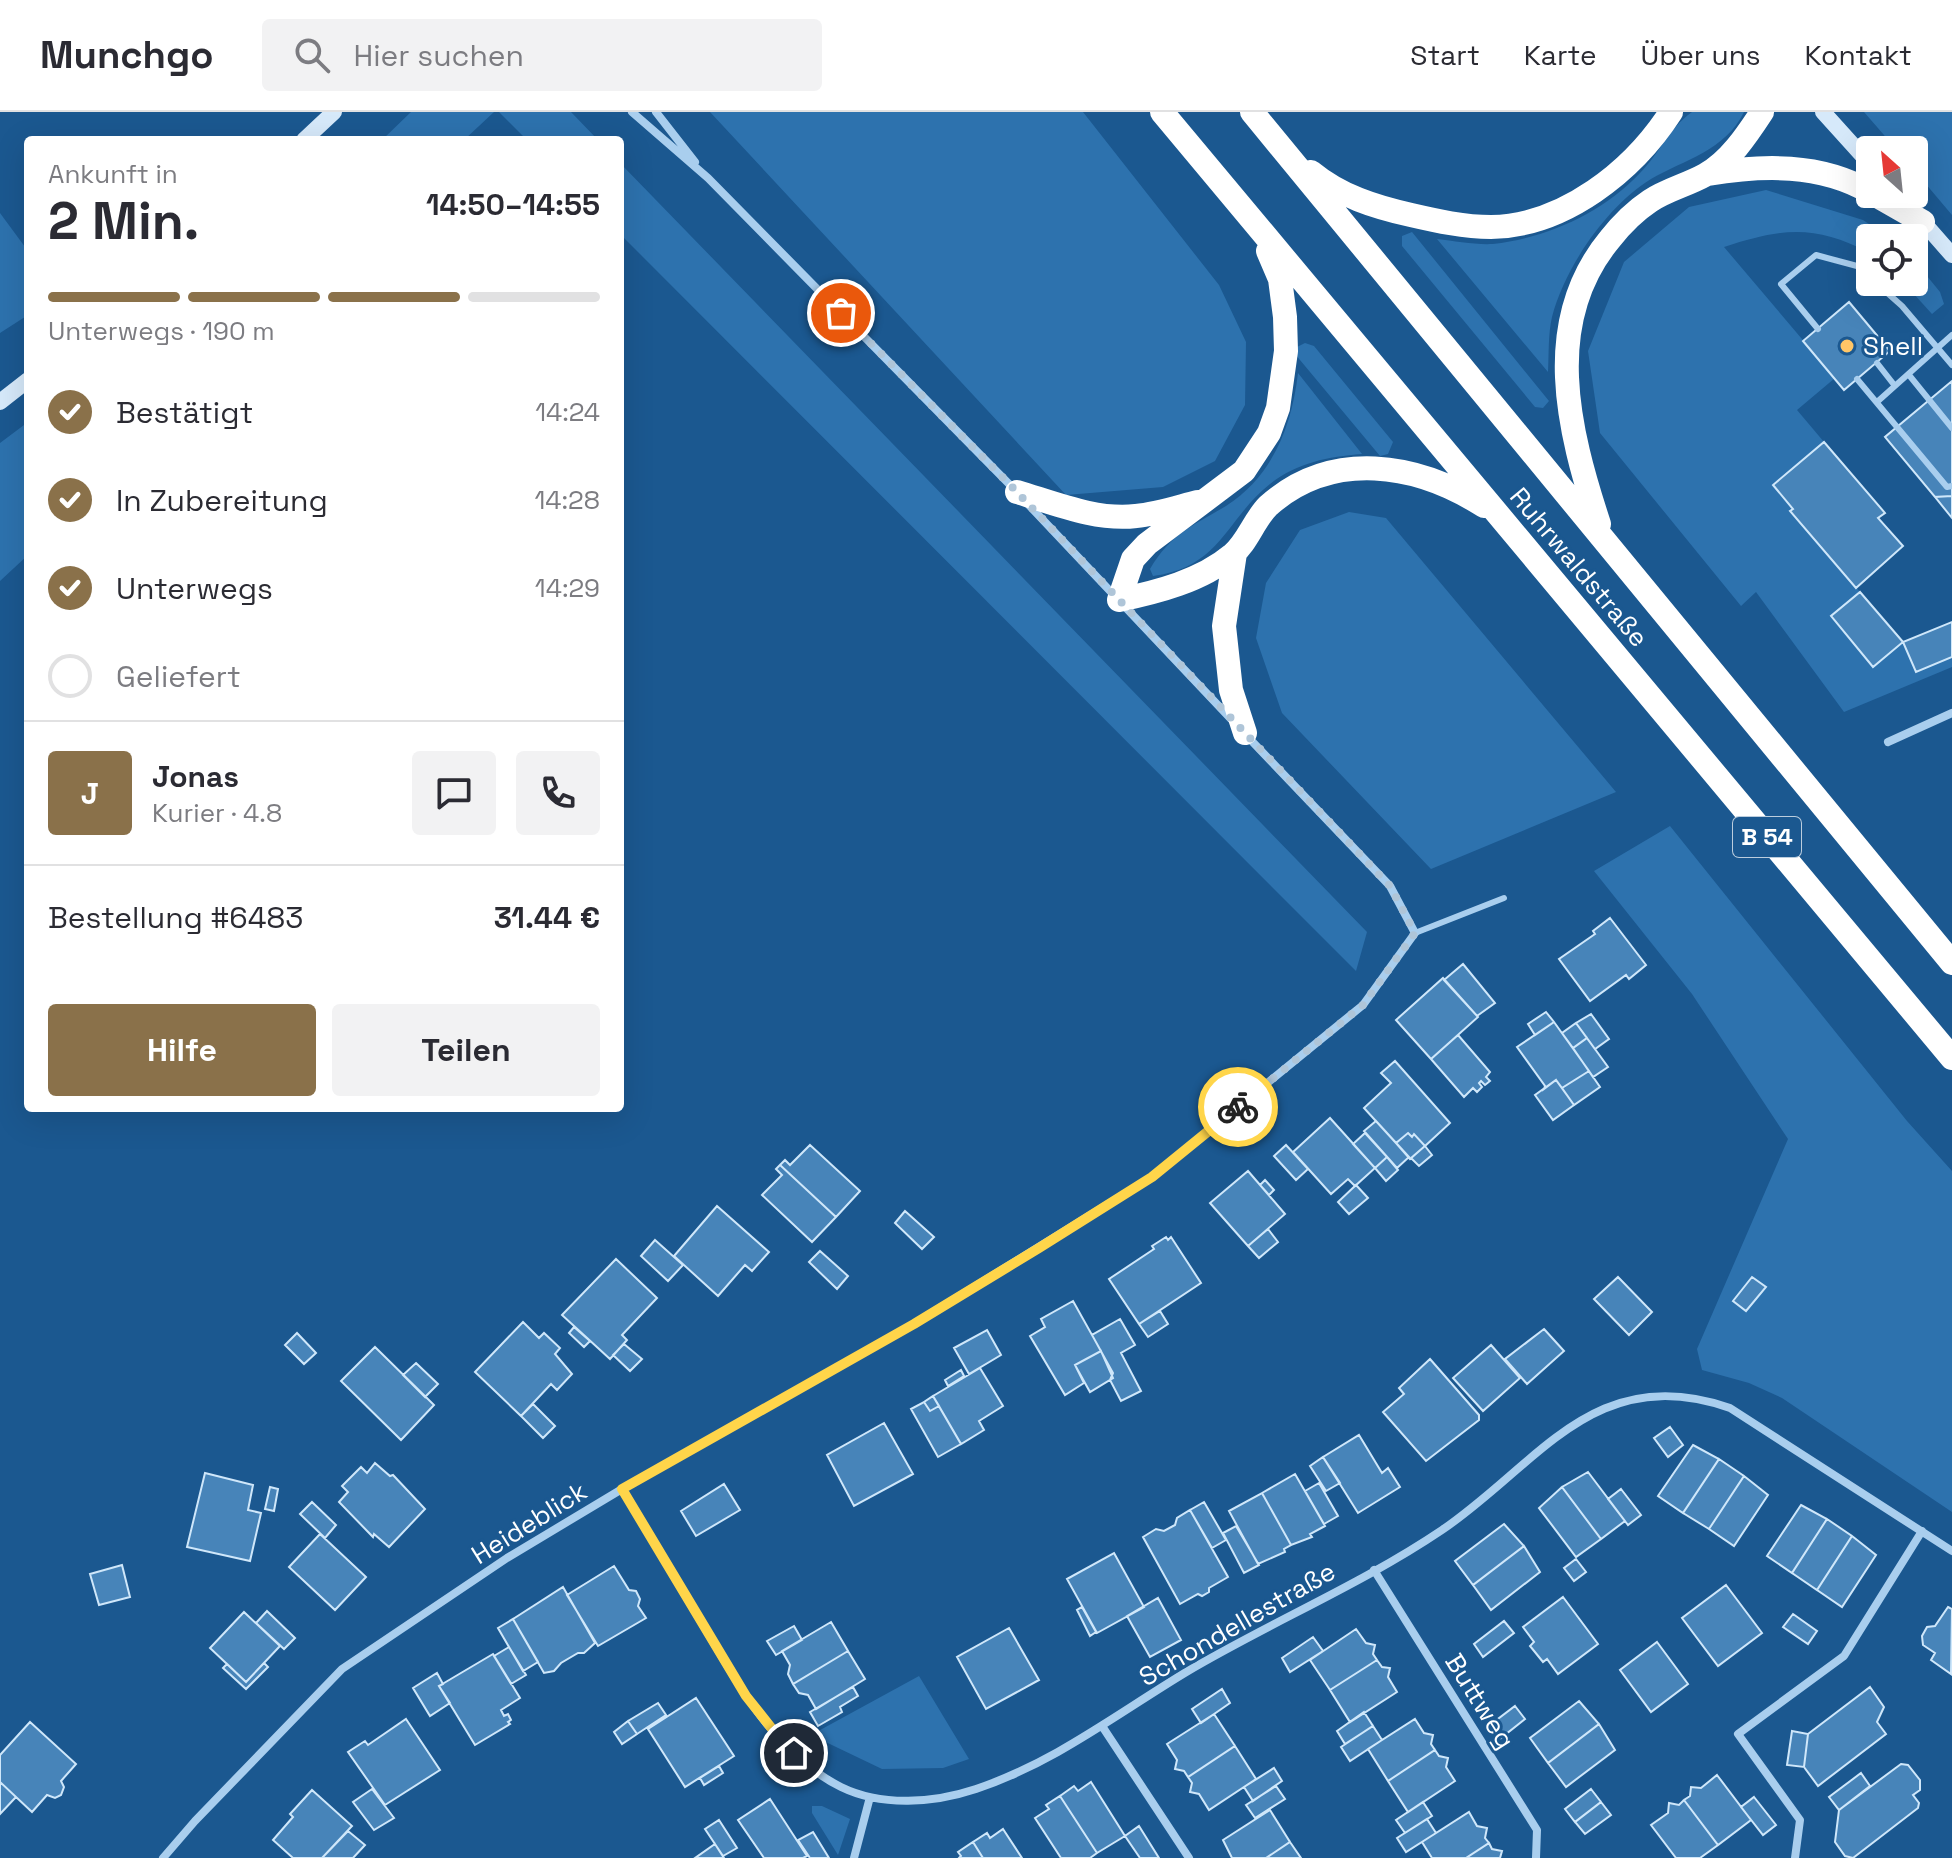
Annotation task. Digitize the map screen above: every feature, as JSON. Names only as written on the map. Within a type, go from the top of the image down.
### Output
[{"type":"highway","name":"Ruhrwaldstraße","points":[[1162,112],[1952,1058]]},
{"type":"highway","name":"Ruhrwaldstraße","points":[[1252,112],[1952,963]]},
{"type":"highway","points":[[1708,174],[1747,136],[1762,112]]},
{"type":"highway","points":[[1278,144],[1317,177],[1354,199],[1432,220],[1492,227],[1551,215],[1594,192],[1625,167],[1672,113]]},
{"type":"highway","points":[[1604,540],[1585,480],[1565,375],[1568,327],[1579,290],[1596,255],[1621,225],[1650,201],[1708,174],[1772,167],[1807,170],[1856,184]]},
{"type":"highway","points":[[1898,208],[1923,222]]},
{"type":"highway","points":[[1119,600],[1133,559],[1147,544],[1244,471],[1269,433],[1278,408],[1285,317],[1280,279],[1252,221]]},
{"type":"highway","points":[[1119,600],[1188,580],[1235,553],[1266,508],[1293,487],[1319,474],[1383,469],[1434,480],[1465,494],[1502,518]]},
{"type":"highway","points":[[1017,492],[1092,512],[1134,517],[1205,501]]},
{"type":"highway","points":[[1235,553],[1224,626],[1231,690],[1245,733]]},
{"type":"main road","points":[[1823,112],[1856,149]]},
{"type":"main road","points":[[309,136],[334,114]]},
{"type":"main road","points":[[1910,208],[1952,255]]},
{"type":"main road","points":[[0,402],[24,383]]},
{"type":"street","points":[[632,112],[708,178],[1017,492],[1390,886],[1415,933]]},
{"type":"street","points":[[656,112],[708,178]]},
{"type":"street","points":[[1888,742],[1952,713]]},
{"type":"street","name":"Heideblick","points":[[163,1858],[342,1669],[507,1558],[926,1316],[1152,1177],[1363,1005],[1415,933]]},
{"type":"street","name":"Schondellestraße","points":[[622,1489],[746,1696],[777,1735],[843,1788],[870,1797],[913,1802],[975,1789],[1042,1760],[1187,1672],[1442,1530],[1551,1439],[1579,1420],[1620,1403],[1664,1394],[1689,1395],[1730,1408],[1952,1551]]},
{"type":"street","points":[[1795,1858],[1800,1820],[1738,1734],[1844,1656],[1922,1531]]},
{"type":"street","name":"Buttweg","points":[[1374,1570],[1537,1830],[1536,1858]]},
{"type":"street","points":[[1102,1726],[1189,1858]]},
{"type":"street","points":[[854,1858],[870,1797]]},
{"type":"lane","points":[[1818,329],[1781,284],[1816,255],[1856,266]]},
{"type":"lane","points":[[1891,296],[1952,365]]},
{"type":"lane","points":[[1877,402],[1952,335]]},
{"type":"lane","points":[[1877,363],[1895,386]]},
{"type":"lane","points":[[1909,375],[1952,428]]},
{"type":"lane","points":[[1857,379],[1947,487],[1952,486]]},
{"type":"lane","points":[[1415,933],[1504,898]]},
{"type":"shaded area","points":[[411,112],[494,112],[468,136],[386,136]]},
{"type":"shaded area","points":[[499,112],[571,112],[594,136],[523,136]]},
{"type":"shaded area","points":[[710,112],[1083,112],[1219,285],[1246,342],[1245,405],[1215,461],[1163,487],[1066,495]]},
{"type":"shaded area","points":[[1692,112],[1744,112],[1727,136],[1715,145],[1651,179],[1635,191],[1590,239],[1567,278],[1552,317],[1548,372],[1437,239],[1493,244],[1533,236],[1572,221],[1625,187]]},
{"type":"shaded area","points":[[1864,112],[1952,112],[1952,215],[1928,187],[1928,136],[1885,136]]},
{"type":"shaded area","points":[[624,167],[1367,932],[1356,971],[624,238]]},
{"type":"shaded area","points":[[1766,190],[1869,224],[1856,224],[1856,247],[1832,237],[1798,232],[1764,236],[1724,247],[1835,378],[1797,410],[1824,442],[1793,509],[1860,592],[1831,617],[1873,667],[1903,642],[1916,672],[1952,657],[1952,667],[1844,712],[1756,592],[1741,606],[1600,433],[1588,351],[1624,262],[1689,207]]},
{"type":"shaded area","points":[[0,213],[24,246],[24,318],[0,333]]},
{"type":"shaded area","points":[[1412,232],[1549,401],[1543,408],[1535,407],[1402,246],[1402,236]]},
{"type":"shaded area","points":[[1928,277],[1940,292],[1944,304],[1932,314],[1916,296],[1928,296]]},
{"type":"shaded area","points":[[1305,343],[1314,346],[1393,442],[1388,454],[1380,456],[1295,354],[1297,347]]},
{"type":"shaded area","points":[[1298,373],[1362,454],[1314,462],[1291,470],[1255,498],[1220,540],[1194,563],[1153,576],[1150,569],[1166,547],[1193,525],[1242,494],[1268,464],[1291,412]]},
{"type":"shaded area","points":[[24,425],[24,559],[0,581],[0,443]]},
{"type":"shaded area","points":[[1349,512],[1386,518],[1616,792],[1431,869],[1282,713],[1256,638],[1266,583],[1300,530]]},
{"type":"shaded area","points":[[1670,826],[1907,1121],[1952,1171],[1952,1512],[1782,1398],[1749,1383],[1702,1370],[1697,1349],[1788,1139],[1692,994],[1594,871]]},
{"type":"shaded area","points":[[919,1676],[969,1759],[943,1768],[882,1769],[811,1735]]},
{"type":"shaded area","points":[[812,1806],[822,1806],[850,1819],[838,1855],[812,1813]]},
{"type":"building","name":"Shell","points":[[1849,302],[1890,351],[1844,390],[1803,341]]},
{"type":"building","points":[[1952,381],[1952,496],[1935,497],[1885,437]]},
{"type":"building","points":[[1824,442],[1885,513],[1878,518],[1903,546],[1856,588],[1790,511],[1793,509],[1773,485]]},
{"type":"building","points":[[1952,496],[1952,518],[1935,497]]},
{"type":"building","points":[[1860,592],[1903,642],[1873,667],[1831,616]]},
{"type":"building","points":[[1952,622],[1952,657],[1916,672],[1903,642]]},
{"type":"building","points":[[1610,918],[1646,965],[1629,979],[1626,975],[1590,1001],[1559,959],[1595,934],[1593,931]]},
{"type":"building","points":[[1463,964],[1495,1003],[1477,1016],[1444,980]]},
{"type":"building","points":[[1443,978],[1478,1017],[1431,1059],[1396,1020]]},
{"type":"building","points":[[1546,1012],[1554,1022],[1535,1035],[1528,1024]]},
{"type":"building","points":[[1591,1014],[1609,1039],[1595,1049],[1576,1023]]},
{"type":"building","points":[[1554,1022],[1589,1071],[1562,1088],[1556,1080],[1544,1089],[1545,1086],[1517,1047]]},
{"type":"building","points":[[1576,1023],[1587,1038],[1573,1048],[1562,1033]]},
{"type":"building","points":[[1458,1035],[1490,1072],[1486,1077],[1490,1081],[1485,1085],[1481,1081],[1482,1087],[1477,1092],[1473,1088],[1464,1097],[1431,1059]]},
{"type":"building","points":[[1587,1038],[1608,1067],[1593,1077],[1573,1048]]},
{"type":"building","points":[[1395,1061],[1450,1123],[1425,1146],[1414,1134],[1412,1137],[1408,1133],[1396,1143],[1364,1108],[1391,1083],[1381,1073]]},
{"type":"building","points":[[1589,1071],[1600,1087],[1574,1105],[1562,1088]]},
{"type":"building","points":[[1556,1080],[1574,1105],[1553,1120],[1535,1095]]},
{"type":"building","points":[[1330,1118],[1375,1168],[1355,1186],[1348,1179],[1331,1194],[1293,1152]]},
{"type":"building","points":[[1376,1121],[1409,1157],[1397,1168],[1364,1131]]},
{"type":"building","points":[[1365,1133],[1387,1157],[1375,1168],[1353,1144]]},
{"type":"building","points":[[1408,1133],[1412,1137],[1414,1134],[1425,1146],[1410,1159],[1396,1143]]},
{"type":"building","points":[[810,1145],[860,1191],[836,1217],[780,1165],[785,1160],[790,1165]]},
{"type":"building","points":[[1286,1145],[1308,1169],[1296,1180],[1274,1156]]},
{"type":"building","points":[[1425,1146],[1432,1155],[1419,1166],[1411,1158]]},
{"type":"building","points":[[1387,1157],[1398,1170],[1386,1181],[1375,1168]]},
{"type":"building","points":[[780,1165],[836,1217],[812,1242],[762,1195],[782,1175],[776,1169]]},
{"type":"building","points":[[1248,1171],[1285,1214],[1248,1246],[1210,1203]]},
{"type":"building","points":[[1265,1180],[1274,1190],[1269,1195],[1260,1185]]},
{"type":"building","points":[[1356,1185],[1368,1198],[1349,1214],[1338,1202]]},
{"type":"building","points":[[717,1206],[769,1252],[752,1271],[745,1265],[718,1296],[674,1256]]},
{"type":"building","points":[[905,1211],[934,1237],[922,1249],[895,1223]]},
{"type":"building","points":[[1268,1229],[1278,1242],[1259,1258],[1248,1246]]},
{"type":"building","points":[[1166,1237],[1168,1240],[1171,1237],[1201,1283],[1139,1324],[1109,1279],[1154,1249],[1152,1246]]},
{"type":"building","points":[[655,1240],[683,1265],[668,1281],[641,1256]]},
{"type":"building","points":[[820,1251],[848,1276],[837,1289],[809,1262]]},
{"type":"building","points":[[616,1259],[657,1298],[622,1335],[627,1340],[610,1359],[562,1315]]},
{"type":"building","points":[[1618,1277],[1652,1312],[1629,1335],[1594,1299]]},
{"type":"building","points":[[1752,1277],[1766,1287],[1746,1311],[1733,1301]]},
{"type":"building","points":[[1073,1301],[1101,1351],[1075,1365],[1084,1383],[1065,1395],[1030,1336],[1045,1327],[1041,1319]]},
{"type":"building","points":[[1160,1311],[1168,1324],[1148,1337],[1139,1324]]},
{"type":"building","points":[[1120,1319],[1135,1345],[1121,1353],[1141,1391],[1121,1401],[1110,1380],[1113,1373],[1092,1335]]},
{"type":"building","points":[[523,1322],[539,1338],[544,1333],[560,1348],[555,1354],[572,1374],[557,1390],[551,1384],[521,1416],[475,1372]]},
{"type":"building","points":[[574,1327],[590,1341],[584,1347],[569,1333]]},
{"type":"building","points":[[1544,1329],[1564,1351],[1527,1384],[1505,1359]]},
{"type":"building","points":[[987,1330],[1001,1355],[969,1374],[954,1348]]},
{"type":"building","points":[[297,1333],[316,1353],[304,1364],[285,1345]]},
{"type":"building","points":[[624,1344],[642,1359],[630,1371],[613,1355]]},
{"type":"building","points":[[1491,1345],[1520,1378],[1483,1411],[1453,1378]]},
{"type":"building","points":[[375,1347],[434,1405],[401,1440],[341,1381]]},
{"type":"building","points":[[1101,1351],[1113,1378],[1090,1392],[1075,1365]]},
{"type":"building","points":[[1430,1359],[1479,1415],[1479,1420],[1426,1461],[1383,1412],[1404,1394],[1399,1388]]},
{"type":"building","points":[[416,1363],[438,1384],[425,1397],[403,1375]]},
{"type":"building","points":[[980,1368],[1003,1406],[979,1421],[984,1430],[961,1444],[933,1396]]},
{"type":"building","points":[[961,1370],[964,1376],[948,1386],[945,1380]]},
{"type":"building","points":[[933,1396],[939,1406],[930,1411],[924,1402]]},
{"type":"building","points":[[924,1402],[930,1411],[939,1406],[961,1444],[938,1457],[911,1409]]},
{"type":"building","points":[[533,1404],[555,1426],[543,1438],[521,1416]]},
{"type":"building","points":[[884,1423],[913,1474],[854,1506],[827,1455]]},
{"type":"building","points":[[1670,1427],[1683,1445],[1668,1457],[1654,1438]]},
{"type":"building","points":[[1359,1435],[1382,1473],[1388,1468],[1400,1487],[1358,1513],[1323,1457]]},
{"type":"building","points":[[1693,1445],[1719,1459],[1683,1513],[1658,1496]]},
{"type":"building","points":[[1323,1457],[1340,1483],[1326,1491],[1310,1466]]},
{"type":"building","points":[[1719,1459],[1744,1476],[1709,1529],[1683,1513]]},
{"type":"building","points":[[375,1463],[390,1476],[393,1475],[425,1509],[389,1547],[374,1534],[373,1537],[339,1502],[348,1492],[342,1486],[361,1467],[367,1473]]},
{"type":"building","points":[[1588,1472],[1625,1521],[1601,1539],[1562,1487]]},
{"type":"building","points":[[205,1473],[253,1485],[248,1510],[261,1513],[250,1561],[187,1547]]},
{"type":"building","points":[[1295,1474],[1325,1526],[1310,1534],[1312,1537],[1291,1545],[1262,1493]]},
{"type":"building","points":[[1744,1476],[1768,1495],[1734,1546],[1709,1529]]},
{"type":"building","points":[[1319,1483],[1338,1516],[1324,1524],[1305,1491]]},
{"type":"building","points":[[724,1484],[740,1510],[696,1536],[681,1511]]},
{"type":"building","points":[[270,1487],[278,1489],[274,1511],[265,1509]]},
{"type":"building","points":[[1562,1487],[1601,1539],[1576,1557],[1539,1508]]},
{"type":"building","points":[[1621,1489],[1641,1515],[1628,1525],[1608,1499]]},
{"type":"building","points":[[1262,1493],[1291,1545],[1284,1549],[1285,1552],[1258,1564],[1229,1511]]},
{"type":"building","points":[[312,1502],[336,1525],[325,1538],[300,1514]]},
{"type":"building","points":[[1204,1502],[1226,1540],[1212,1548],[1190,1510]]},
{"type":"building","points":[[1801,1505],[1827,1519],[1792,1573],[1767,1556]]},
{"type":"building","points":[[1190,1510],[1228,1577],[1202,1596],[1198,1594],[1180,1604],[1143,1537],[1156,1529],[1164,1531],[1175,1525],[1177,1518]]},
{"type":"building","points":[[1827,1519],[1852,1536],[1817,1590],[1792,1573]]},
{"type":"building","points":[[1504,1524],[1524,1546],[1473,1585],[1455,1561]]},
{"type":"building","points":[[1236,1526],[1259,1565],[1244,1573],[1223,1533]]},
{"type":"building","points":[[320,1534],[366,1577],[335,1610],[289,1567]]},
{"type":"building","points":[[1852,1536],[1876,1555],[1842,1607],[1817,1590]]},
{"type":"building","points":[[1524,1546],[1540,1572],[1491,1610],[1473,1585]]},
{"type":"building","points":[[1114,1553],[1144,1607],[1097,1633],[1067,1579]]},
{"type":"building","points":[[1576,1559],[1586,1572],[1574,1581],[1564,1568]]},
{"type":"building","points":[[122,1565],[130,1597],[99,1605],[90,1574]]},
{"type":"building","points":[[614,1566],[629,1590],[636,1591],[640,1599],[638,1606],[646,1618],[598,1646],[567,1595]]},
{"type":"building","points":[[1726,1585],[1762,1633],[1718,1666],[1682,1618]]},
{"type":"building","points":[[563,1587],[595,1643],[584,1653],[561,1663],[554,1671],[544,1673],[513,1619]]},
{"type":"building","points":[[1563,1597],[1598,1644],[1558,1674],[1547,1659],[1543,1662],[1530,1646],[1534,1642],[1523,1627]]},
{"type":"building","points":[[1158,1598],[1181,1640],[1150,1657],[1127,1616]]},
{"type":"building","points":[[1082,1607],[1096,1632],[1090,1636],[1077,1610]]},
{"type":"building","points":[[1948,1607],[1952,1609],[1951,1674],[1931,1660],[1935,1653],[1923,1645],[1922,1636],[1927,1627],[1935,1626]]},
{"type":"building","points":[[267,1611],[295,1638],[284,1649],[256,1623]]},
{"type":"building","points":[[244,1612],[280,1646],[246,1682],[210,1648]]},
{"type":"building","points":[[1793,1614],[1817,1631],[1808,1644],[1783,1627]]},
{"type":"building","points":[[513,1619],[538,1662],[523,1671],[498,1628]]},
{"type":"building","points":[[1504,1621],[1514,1633],[1483,1657],[1474,1644]]},
{"type":"building","points":[[831,1622],[848,1651],[793,1684],[788,1674],[790,1665],[782,1651]]},
{"type":"building","points":[[794,1626],[802,1640],[776,1655],[767,1641]]},
{"type":"building","points":[[1009,1628],[1039,1680],[986,1709],[957,1657]]},
{"type":"building","points":[[1356,1629],[1366,1643],[1375,1645],[1373,1654],[1377,1660],[1330,1690],[1310,1660]]},
{"type":"building","points":[[1313,1637],[1323,1651],[1290,1672],[1282,1658]]},
{"type":"building","points":[[1657,1642],[1688,1684],[1651,1712],[1620,1670]]},
{"type":"building","points":[[509,1647],[526,1675],[511,1684],[494,1656]]},
{"type":"building","points":[[848,1651],[865,1679],[816,1709],[808,1695],[799,1693],[793,1684]]},
{"type":"building","points":[[493,1654],[520,1698],[501,1710],[504,1716],[508,1714],[510,1724],[475,1745],[439,1686]]},
{"type":"building","points":[[1377,1660],[1382,1667],[1390,1668],[1388,1677],[1397,1692],[1350,1722],[1330,1690]]},
{"type":"building","points":[[264,1663],[268,1667],[246,1689],[223,1668],[227,1664],[246,1682]]},
{"type":"building","points":[[437,1673],[443,1684],[439,1686],[450,1703],[430,1716],[413,1688]]},
{"type":"building","points":[[853,1687],[858,1696],[840,1707],[842,1712],[818,1726],[810,1712]]},
{"type":"building","points":[[1870,1687],[1884,1707],[1877,1722],[1886,1734],[1818,1786],[1804,1767],[1808,1734]]},
{"type":"building","points":[[1222,1689],[1230,1703],[1201,1723],[1192,1709]]},
{"type":"building","points":[[696,1698],[734,1756],[685,1787],[648,1729]]},
{"type":"building","points":[[1579,1701],[1599,1724],[1548,1763],[1530,1738]]},
{"type":"building","points":[[658,1703],[666,1715],[637,1734],[628,1721]]},
{"type":"building","points":[[1515,1706],[1525,1719],[1501,1738],[1490,1725]]},
{"type":"building","points":[[1364,1712],[1373,1726],[1345,1744],[1337,1731]]},
{"type":"building","points":[[1214,1714],[1235,1746],[1188,1777],[1184,1771],[1175,1769],[1177,1760],[1167,1744]]},
{"type":"building","points":[[406,1719],[440,1770],[385,1805],[348,1752],[365,1741],[368,1745]]},
{"type":"building","points":[[1415,1719],[1424,1733],[1433,1735],[1431,1744],[1435,1750],[1388,1781],[1368,1749]]},
{"type":"building","points":[[628,1721],[637,1734],[622,1744],[614,1732]]},
{"type":"building","points":[[30,1722],[76,1764],[61,1781],[64,1787],[61,1795],[55,1798],[47,1795],[32,1812],[0,1782],[0,1755]]},
{"type":"building","points":[[1599,1724],[1615,1750],[1566,1787],[1548,1763]]},
{"type":"building","points":[[1373,1726],[1382,1740],[1350,1761],[1341,1747]]},
{"type":"building","points":[[1792,1731],[1808,1734],[1804,1767],[1787,1765]]},
{"type":"building","points":[[1235,1746],[1256,1779],[1209,1810],[1199,1794],[1190,1792],[1192,1783],[1188,1777]]},
{"type":"building","points":[[1435,1750],[1439,1756],[1448,1758],[1446,1767],[1455,1781],[1408,1812],[1388,1781]]},
{"type":"building","points":[[1901,1764],[1908,1765],[1920,1780],[1920,1790],[1913,1795],[1919,1803],[1918,1808],[1853,1858],[1845,1856],[1835,1842],[1839,1810]]},
{"type":"building","points":[[719,1766],[723,1773],[704,1785],[700,1778]]},
{"type":"building","points":[[1274,1768],[1282,1781],[1253,1801],[1244,1787]]},
{"type":"building","points":[[1861,1773],[1870,1786],[1839,1810],[1829,1797]]},
{"type":"building","points":[[1717,1775],[1751,1820],[1718,1845],[1684,1800],[1690,1796],[1691,1787],[1701,1788]]},
{"type":"building","points":[[0,1782],[16,1797],[0,1814]]},
{"type":"building","points":[[1091,1782],[1125,1836],[1097,1853],[1060,1796],[1074,1786],[1078,1791]]},
{"type":"building","points":[[1276,1786],[1285,1799],[1255,1818],[1246,1805]]},
{"type":"building","points":[[372,1789],[394,1818],[374,1830],[353,1802]]},
{"type":"building","points":[[1591,1789],[1601,1802],[1575,1822],[1565,1809]]},
{"type":"building","points":[[312,1790],[352,1826],[322,1858],[293,1858],[273,1840],[293,1817],[290,1814]]},
{"type":"building","points":[[1060,1796],[1097,1853],[1090,1858],[1061,1858],[1035,1818],[1049,1809],[1046,1805]]},
{"type":"building","points":[[1754,1797],[1776,1825],[1763,1835],[1741,1807]]},
{"type":"building","points":[[770,1799],[807,1856],[764,1858],[738,1820]]},
{"type":"building","points":[[1684,1800],[1718,1845],[1700,1858],[1676,1858],[1651,1825],[1668,1813],[1669,1803],[1679,1805]]},
{"type":"building","points":[[1423,1802],[1432,1816],[1405,1833],[1396,1820]]},
{"type":"building","points":[[1601,1802],[1611,1815],[1585,1834],[1575,1822]]},
{"type":"building","points":[[1270,1810],[1290,1842],[1266,1858],[1232,1858],[1223,1840]]},
{"type":"building","points":[[1469,1812],[1477,1826],[1487,1828],[1485,1838],[1489,1843],[1466,1858],[1432,1858],[1422,1842]]},
{"type":"building","points":[[1427,1819],[1436,1833],[1406,1852],[1397,1838]]},
{"type":"building","points":[[719,1820],[737,1848],[723,1856],[705,1829]]},
{"type":"building","points":[[1139,1826],[1159,1858],[1140,1858],[1125,1836]]},
{"type":"building","points":[[1003,1829],[1022,1858],[983,1858],[973,1842],[987,1833],[990,1838]]},
{"type":"building","points":[[348,1831],[365,1845],[353,1858],[322,1858]]},
{"type":"building","points":[[813,1832],[829,1858],[810,1858],[798,1840]]},
{"type":"building","points":[[973,1842],[983,1858],[959,1858],[958,1852]]},
{"type":"building","points":[[1290,1842],[1301,1858],[1266,1858]]},
{"type":"building","points":[[1489,1843],[1492,1849],[1502,1851],[1500,1858],[1466,1858]]},
{"type":"building","points":[[715,1844],[724,1858],[695,1858]]},
{"type":"way so far","points":[[841,313],[1017,492],[1390,886],[1415,933],[1363,1005],[1238,1107]]},
{"type":"place","name":"Shell","points":[[1847,346]]},
{"type":"route","points":[[794,1753],[746,1696],[622,1489],[914,1324],[1039,1248],[1152,1177],[1238,1107]]}]
